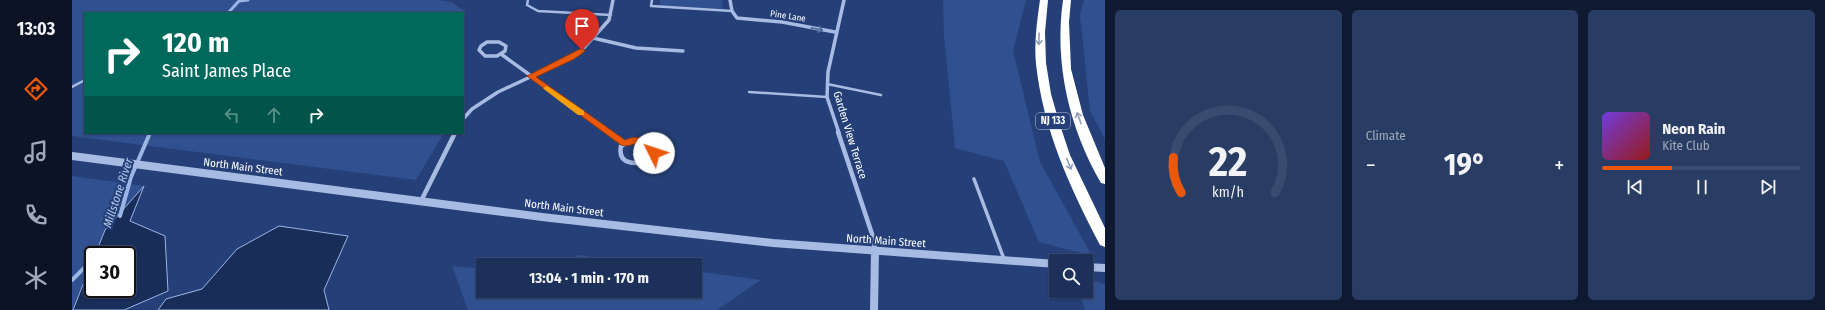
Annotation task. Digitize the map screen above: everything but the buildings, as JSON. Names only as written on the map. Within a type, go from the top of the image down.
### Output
[{"type":"highway","name":"NJ 133","points":[[1044,0],[1040,20],[1039,41],[1045,88],[1063,149],[1075,179],[1103,238]]},
{"type":"highway","name":"NJ 133","points":[[1067,0],[1063,41],[1069,81],[1077,113],[1105,180]]},
{"type":"street","points":[[464,118],[476,106],[489,97],[571,58],[582,50],[609,20],[613,0]]},
{"type":"street","points":[[730,0],[732,11]]},
{"type":"street","name":"Garden View Terrace","points":[[844,0],[840,22],[835,32],[827,84],[827,97],[874,240],[875,251]]},
{"type":"street","name":"Pine Lane","points":[[732,11],[737,18],[782,22],[835,32]]},
{"type":"street","points":[[593,38],[636,48],[682,51]]},
{"type":"street","points":[[487,42],[499,42],[504,44],[506,48],[501,54],[485,56],[480,52],[479,48],[487,42]]},
{"type":"street","points":[[501,54],[624,143]]},
{"type":"street","points":[[421,201],[454,134]]},
{"type":"street","points":[[632,140],[645,142],[652,147],[654,156],[651,160],[642,164],[628,162],[619,154],[619,150],[624,143],[632,140]]},
{"type":"street","name":"North Main Street","points":[[72,156],[542,217],[773,243],[1049,264]]},
{"type":"street","points":[[874,310],[875,251]]},
{"type":"street","points":[[1093,267],[1105,268]]},
{"type":"lane","points":[[528,0],[527,5],[538,11],[611,15]]},
{"type":"lane","points":[[651,6],[652,0]]},
{"type":"lane","points":[[646,6],[732,11]]},
{"type":"lane","points":[[72,87],[84,81]]},
{"type":"lane","points":[[827,84],[881,95]]},
{"type":"lane","points":[[749,92],[827,97]]},
{"type":"lane","points":[[974,179],[1004,261]]},
{"type":"shaded area","points":[[72,0],[436,0],[451,2],[465,11],[84,12],[84,134],[443,134],[416,180],[72,136]]},
{"type":"shaded area","points":[[660,0],[722,0],[723,9],[660,6]]},
{"type":"shaded area","points":[[943,0],[1026,0],[1013,51],[1040,162],[1091,254],[1084,254],[1039,242],[1004,161],[955,148],[944,36]]},
{"type":"shaded area","points":[[1084,0],[1105,0],[1105,139],[1090,111],[1080,15]]},
{"type":"shaded area","points":[[72,176],[144,186],[105,230],[99,246],[84,246],[84,281],[72,310]]},
{"type":"shaded area","points":[[144,186],[130,221],[165,236],[168,291],[124,310],[73,310],[84,282],[84,298],[136,298],[136,246],[99,246],[105,230]]},
{"type":"shaded area","points":[[279,226],[348,236],[324,290],[329,310],[158,310],[166,299],[202,289],[237,249]]},
{"type":"shaded area","points":[[578,255],[600,258],[573,258]]},
{"type":"shaded area","points":[[452,266],[476,268],[476,298],[702,298],[702,272],[761,280],[717,310],[468,310]]},
{"type":"shaded area","points":[[1093,281],[1105,284],[1105,310],[1085,310],[1081,298],[1093,298]]},
{"type":"waterway","name":"Millstone River","points":[[229,12],[239,1],[248,0]]},
{"type":"waterway","name":"Millstone River","points":[[120,216],[131,177],[150,134]]},
{"type":"waterway","name":"Millstone River","points":[[72,280],[84,268]]},
{"type":"slow traffic","points":[[547,88],[581,113]]},
{"type":"route","points":[[582,50],[571,58],[531,76],[624,143],[632,140],[645,142],[652,147],[654,153]]}]
